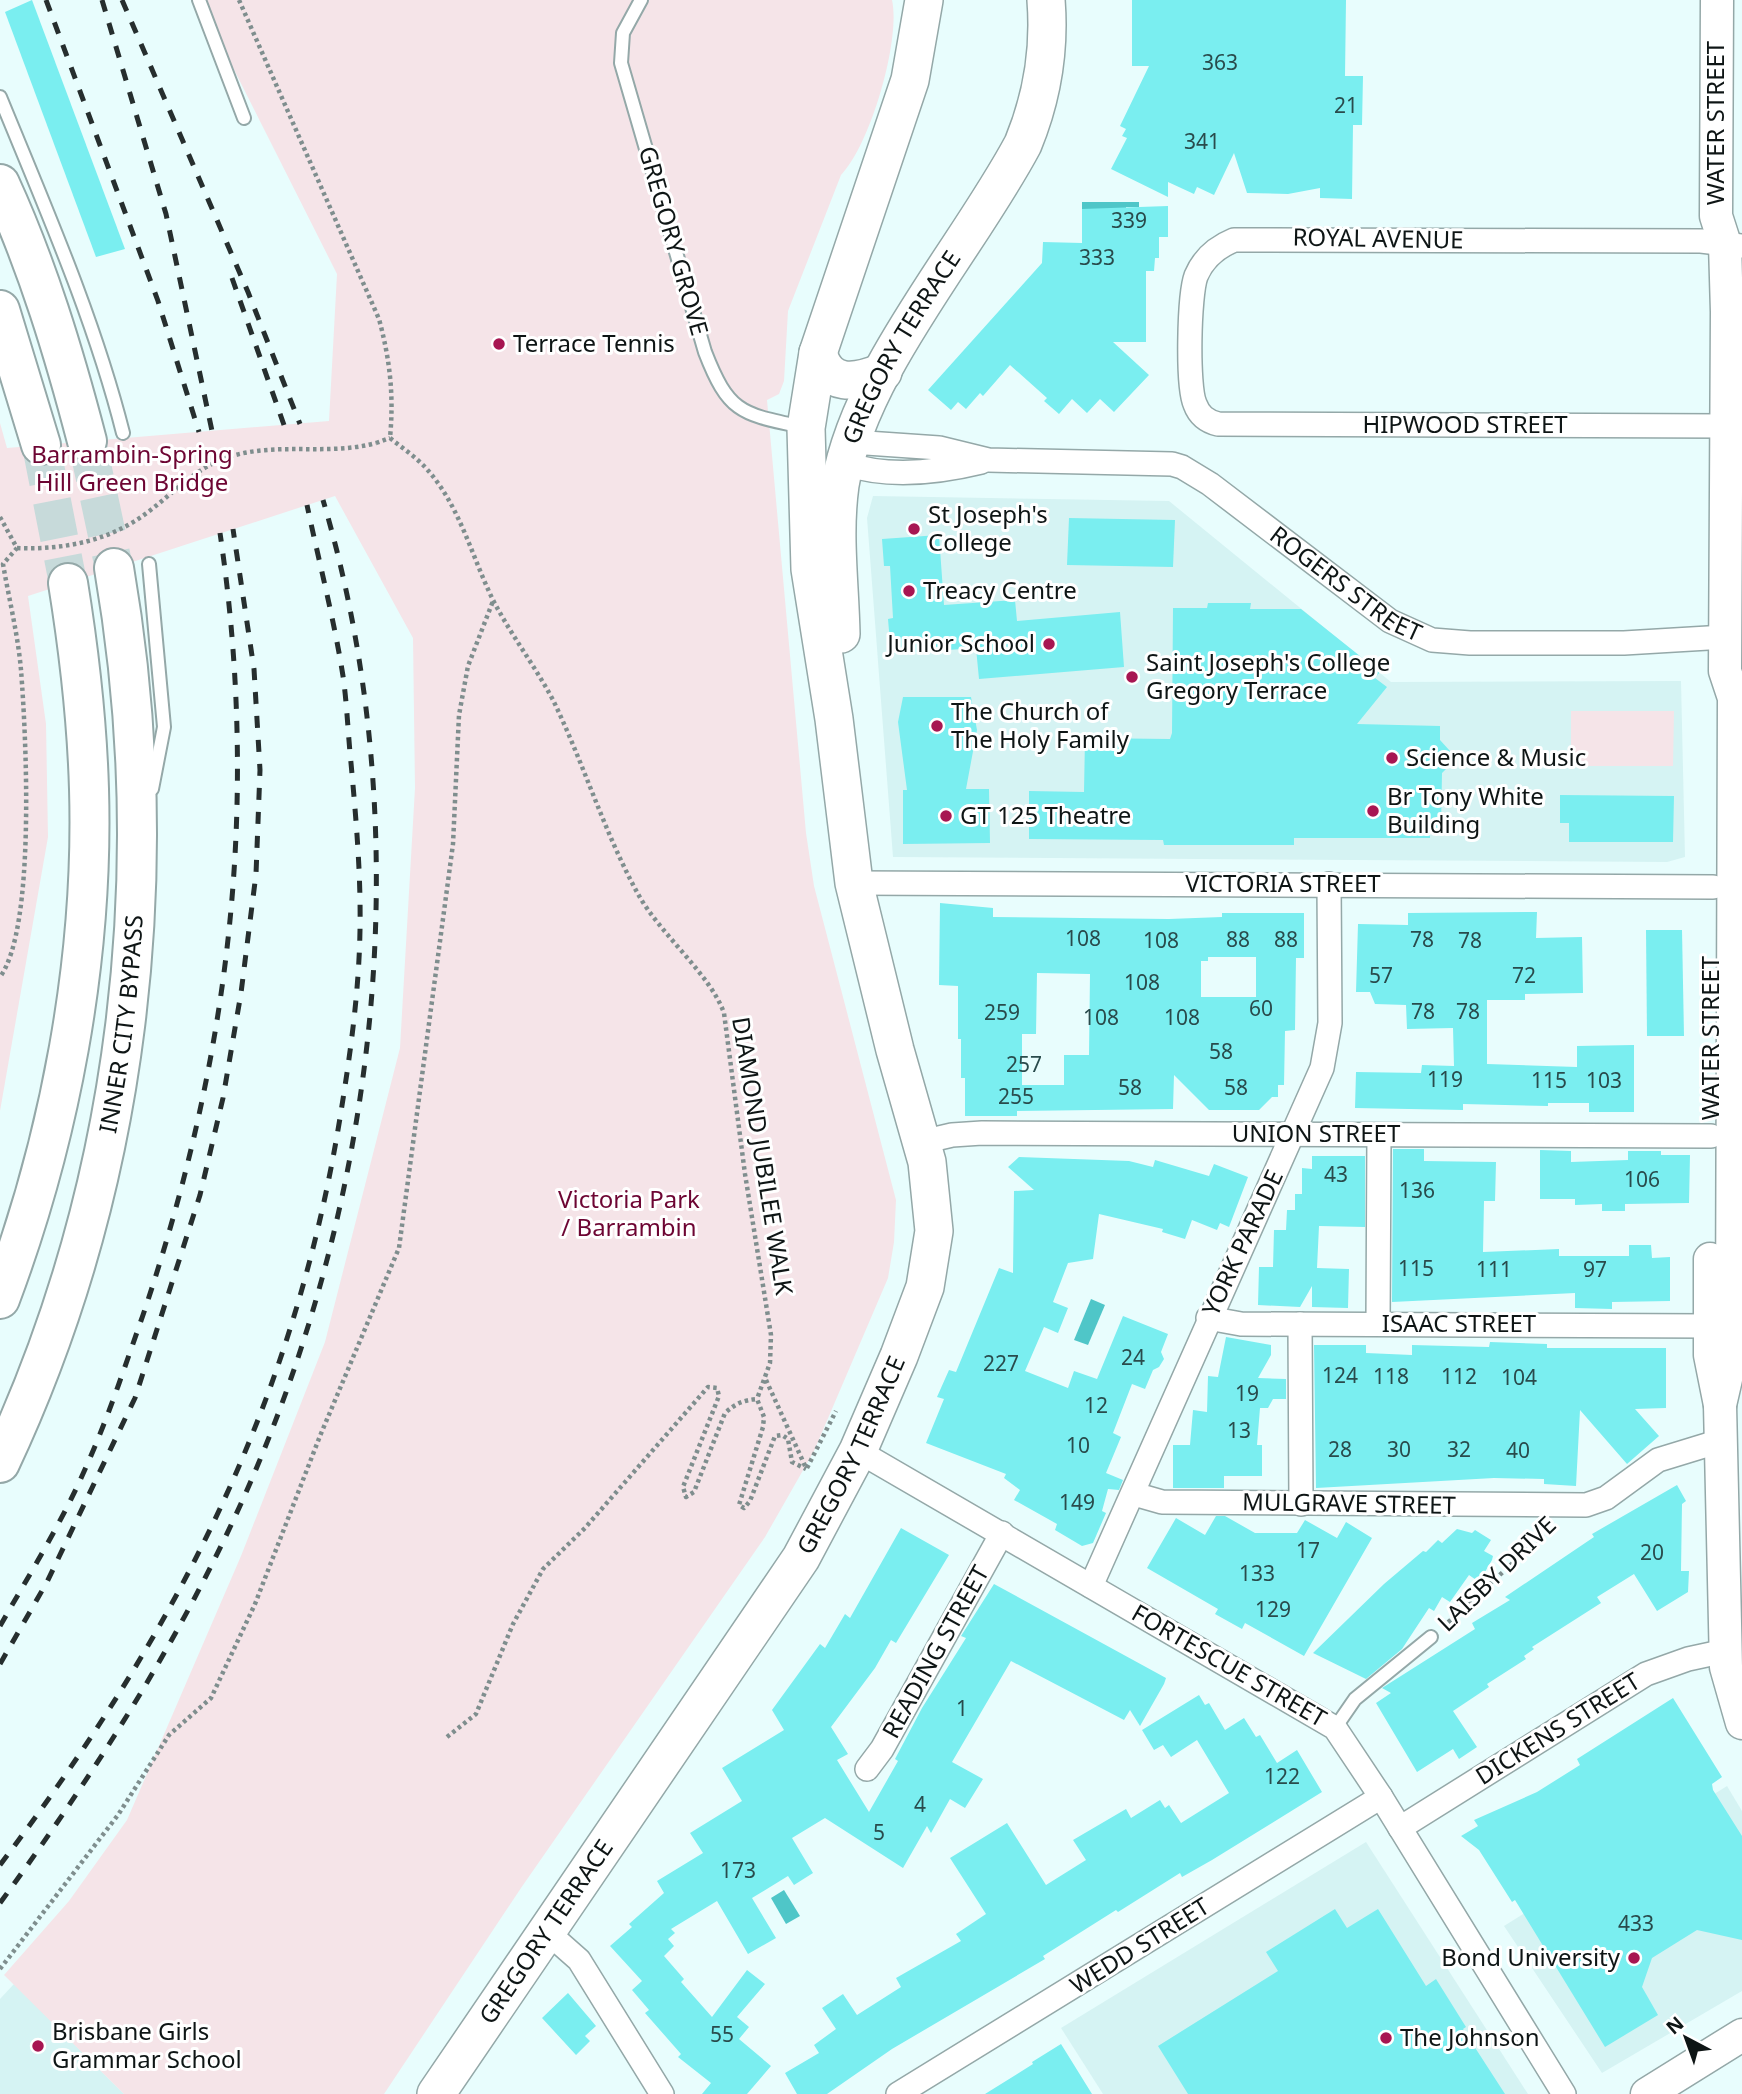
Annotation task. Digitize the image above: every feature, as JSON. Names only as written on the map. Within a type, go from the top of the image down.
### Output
[{"type":"highway","points":[[0,184],[37,272],[67,361],[105,437]]},
{"type":"highway","points":[[0,310],[41,445]]},
{"type":"highway","name":"INNER CITY BYPASS","points":[[0,1463],[52,1337],[79,1256],[102,1164],[127,1009],[135,936],[138,859],[131,688],[132,566]]},
{"type":"highway","name":"INNER CITY BYPASS","points":[[0,1299],[15,1259],[55,1112],[70,1040],[84,923],[89,790],[82,668],[68,583]]},
{"type":"main road","name":"GREGORY TERRACE","points":[[436,2094],[545,1930],[786,1580],[825,1517],[858,1451],[912,1325],[931,1259],[933,1206],[922,1142],[895,1050],[854,883],[834,719],[810,569],[806,428],[818,353],[910,80],[924,0]]},
{"type":"main road","name":"GREGORY TERRACE","points":[[834,719],[842,663],[836,537],[841,483],[849,453],[883,372],[1023,144],[1033,119],[1046,64],[1046,0]]},
{"type":"main road","name":"WATER STREET","points":[[1717,0],[1716,216],[1733,245]]},
{"type":"main road","name":"WATER STREET","points":[[1738,0],[1738,215],[1733,245],[1726,426],[1725,637],[1734,671],[1729,895],[1728,1326],[1710,1355],[1720,1405],[1725,1651],[1729,1685],[1742,1723]]},
{"type":"main road","points":[[818,353],[824,369],[838,381],[851,382],[883,372]]},
{"type":"main road","name":"ROGERS STREET","points":[[806,428],[849,453]]},
{"type":"main road","name":"WATER STREET","points":[[1728,1326],[1711,1136],[1729,895]]},
{"type":"main road","points":[[1647,2094],[1742,2035]]},
{"type":"street","name":"ROYAL AVENUE","points":[[1205,420],[1195,407],[1191,387],[1194,285],[1209,256],[1234,240],[1733,245]]},
{"type":"street","name":"HIPWOOD STREET","points":[[1205,420],[1218,424],[1242,425],[1726,426]]},
{"type":"street","name":"ROGERS STREET","points":[[849,453],[939,447],[988,460],[1150,462],[1182,467],[1390,621],[1432,640],[1470,643],[1624,643],[1725,637]]},
{"type":"street","name":"VICTORIA STREET","points":[[854,883],[1329,884],[1729,895]]},
{"type":"street","name":"YORK PARADE","points":[[1091,1586],[1134,1494],[1208,1318],[1322,1068],[1330,1023],[1329,884]]},
{"type":"street","name":"UNION STREET","points":[[922,1142],[960,1133],[1711,1136]]},
{"type":"street","points":[[1378,1324],[1380,1135]]},
{"type":"street","name":"ISAAC STREET","points":[[1208,1318],[1241,1324],[1728,1326]]},
{"type":"street","points":[[1300,1324],[1300,1503]]},
{"type":"street","name":"LAISBY DRIVE","points":[[1565,1507],[1596,1503],[1658,1460],[1720,1441]]},
{"type":"street","name":"FORTESCUE STREET","points":[[858,1451],[1335,1728],[1381,1797],[1564,2094]]},
{"type":"street","name":"MULGRAVE STREET","points":[[1134,1494],[1162,1502],[1565,1507]]},
{"type":"street","name":"READING STREET","points":[[867,1769],[882,1749],[1002,1533]]},
{"type":"street","name":"DICKENS STREET","points":[[1400,1828],[1646,1674],[1695,1657],[1725,1651]]},
{"type":"street","name":"WEDD STREET","points":[[898,2094],[1381,1797]]},
{"type":"street","points":[[545,1930],[579,1960],[662,2094]]},
{"type":"lane","points":[[199,0],[244,118]]},
{"type":"lane","name":"GREGORY GROVE","points":[[641,0],[622,33],[621,63],[711,367],[723,391],[736,407],[750,416],[806,428]]},
{"type":"lane","points":[[0,97],[59,242],[109,380],[105,437]]},
{"type":"lane","name":"LAISBY DRIVE","points":[[1335,1728],[1355,1699],[1432,1637]]},
{"type":"path","points":[[0,977],[10,961],[22,890],[26,790],[21,668],[3,564],[17,548],[60,548],[117,531],[149,511],[187,478],[233,456],[272,450],[338,450],[390,438],[394,395],[388,353],[379,319],[239,0]]},
{"type":"path","name":"DIAMOND JUBILEE WALK","points":[[390,438],[423,465],[439,484],[454,511],[493,601],[554,702],[618,858],[643,904],[676,948],[717,994],[724,1013],[745,1174],[771,1335],[770,1363],[757,1399]]},
{"type":"path","points":[[0,517],[17,548]]},
{"type":"path","points":[[0,1969],[118,1815],[169,1735],[211,1698],[255,1604],[320,1436],[399,1248],[453,844],[459,715],[468,666],[493,601]]},
{"type":"path","points":[[765,1379],[806,1469]]},
{"type":"path","points":[[447,1737],[475,1714],[513,1624],[543,1569],[584,1528],[699,1394],[714,1386],[719,1392],[683,1488],[686,1497],[694,1492],[725,1413],[734,1405],[757,1399],[764,1417],[763,1427],[739,1505],[744,1508],[750,1501],[775,1436],[788,1439],[792,1462],[806,1469]]},
{"type":"path","points":[[806,1469],[836,1411]]},
{"type":"path","name":"LAISBY DRIVE","points":[[1432,1637],[1547,1533],[1565,1507]]},
{"type":"shaded area","name":"Saint Joseph's College Gregory Terrace","points":[[873,496],[1169,501],[1391,682],[1681,681],[1685,857],[1667,862],[893,857],[867,518]]},
{"type":"shaded area","name":"Bond University","points":[[1727,1786],[1742,1811],[1742,1991],[1602,2073],[1504,1926]]},
{"type":"shaded area","points":[[1366,1842],[1528,2094],[1103,2094],[1061,2028]]},
{"type":"shaded area","name":"Brisbane Girls Grammar School","points":[[14,1984],[124,2094],[0,2094],[0,1999]]},
{"type":"green space","name":"Victoria Park / Barrambin","points":[[199,0],[892,0],[894,18],[881,92],[862,141],[841,175],[788,311],[784,381],[779,394],[767,400],[806,833],[814,886],[896,1200],[894,1242],[888,1278],[814,1451],[765,1537],[521,1888],[384,2094],[124,2094],[4,1975],[69,1901],[127,1820],[241,1556],[325,1342],[400,1048],[415,788],[413,638],[335,496],[28,596],[46,724],[48,837],[0,1111],[0,423],[7,448],[329,421],[337,274]]},
{"type":"green space","points":[[1571,711],[1674,711],[1673,766],[1571,766]]},
{"type":"water","points":[[1082,202],[1139,202],[1139,207],[1126,207],[1126,216],[1111,209],[1082,209]]},
{"type":"water","points":[[1091,1299],[1105,1305],[1088,1345],[1074,1340]]},
{"type":"water","points":[[784,1890],[800,1916],[786,1924],[771,1898]]},
{"type":"building","points":[[32,0],[125,249],[96,257],[5,12]]},
{"type":"building","points":[[1132,0],[1346,0],[1345,76],[1363,76],[1362,125],[1353,125],[1352,199],[1320,198],[1320,188],[1288,194],[1247,193],[1234,153],[1214,195],[1197,187],[1194,194],[1168,182],[1168,197],[1111,169],[1127,138],[1122,136],[1126,129],[1120,126],[1149,66],[1132,66]]},
{"type":"building","points":[[1168,206],[1168,237],[1159,237],[1159,258],[1155,258],[1154,271],[1146,271],[1146,342],[1113,342],[1149,375],[1114,412],[1100,399],[1087,413],[1072,399],[1059,414],[1044,401],[1047,398],[1010,365],[983,396],[980,393],[966,409],[958,402],[951,410],[928,390],[1042,263],[1043,242],[1082,243],[1082,209]]},
{"type":"building","points":[[1069,518],[1175,520],[1173,567],[1067,565]]},
{"type":"building","points":[[939,535],[944,605],[1015,600],[1017,621],[1120,612],[1124,667],[979,679],[976,648],[891,654],[888,619],[893,618],[890,566],[884,566],[882,539]]},
{"type":"building","points":[[1208,603],[1251,603],[1250,609],[1301,609],[1380,672],[1375,678],[1387,687],[1357,724],[1440,726],[1440,740],[1450,751],[1451,764],[1442,773],[1441,828],[1430,828],[1430,838],[1294,838],[1294,845],[1164,845],[1163,840],[1029,839],[1029,791],[1084,792],[1085,738],[1170,739],[1173,608],[1207,608]]},
{"type":"building","points":[[903,697],[971,697],[977,730],[966,789],[989,789],[990,843],[903,844],[903,790],[907,790],[898,722]]},
{"type":"building","points":[[1560,795],[1674,796],[1673,842],[1569,842],[1569,823],[1560,823]]},
{"type":"building","points":[[940,903],[993,908],[993,917],[1169,919],[1222,917],[1222,913],[1304,913],[1304,958],[1296,958],[1295,1030],[1285,1031],[1284,1085],[1278,1085],[1278,1097],[1272,1097],[1259,1110],[1209,1110],[1174,1075],[1173,1109],[1017,1111],[1017,1116],[965,1116],[965,1078],[961,1078],[961,1039],[958,1039],[958,986],[939,985]],"holes":[[[1208,957],[1256,957],[1256,997],[1201,997],[1201,961],[1208,961]],[[1037,973],[1090,974],[1089,1055],[1064,1055],[1064,1085],[1022,1085],[1022,1034],[1036,1034]]]},
{"type":"building","points":[[1537,912],[1536,938],[1582,937],[1583,993],[1525,994],[1525,1000],[1487,1000],[1487,1064],[1577,1067],[1577,1046],[1634,1045],[1634,1112],[1589,1112],[1589,1103],[1548,1103],[1548,1106],[1463,1104],[1463,1110],[1355,1108],[1356,1072],[1421,1073],[1422,1065],[1454,1066],[1453,1028],[1407,1029],[1406,1005],[1375,1004],[1370,992],[1356,992],[1358,924],[1408,925],[1408,913]]},
{"type":"building","points":[[1646,930],[1682,930],[1684,1036],[1647,1036]]},
{"type":"building","points":[[1393,1149],[1424,1149],[1424,1161],[1496,1162],[1495,1201],[1484,1201],[1483,1252],[1559,1249],[1559,1256],[1629,1256],[1629,1245],[1651,1245],[1652,1258],[1670,1257],[1670,1301],[1612,1302],[1612,1309],[1575,1308],[1575,1293],[1392,1302]]},
{"type":"building","points":[[1540,1150],[1571,1151],[1571,1162],[1628,1160],[1628,1151],[1661,1151],[1661,1155],[1690,1155],[1689,1203],[1625,1204],[1625,1211],[1602,1211],[1602,1204],[1575,1205],[1575,1199],[1540,1199]]},
{"type":"building","points":[[1312,1156],[1365,1156],[1365,1227],[1319,1226],[1317,1268],[1349,1269],[1348,1308],[1312,1307],[1312,1286],[1300,1307],[1258,1305],[1259,1267],[1273,1267],[1274,1230],[1286,1230],[1287,1210],[1295,1210],[1295,1194],[1302,1194],[1302,1168],[1312,1169]]},
{"type":"building","points":[[1019,1157],[1129,1161],[1153,1167],[1155,1160],[1209,1176],[1214,1164],[1248,1177],[1229,1227],[1220,1223],[1217,1230],[1192,1220],[1185,1239],[1162,1232],[1163,1229],[1099,1214],[1093,1259],[1068,1263],[1053,1302],[1068,1308],[1058,1333],[1044,1327],[1025,1371],[1068,1388],[1074,1371],[1097,1379],[1123,1316],[1168,1334],[1161,1352],[1164,1359],[1159,1367],[1153,1370],[1145,1389],[1132,1384],[1113,1433],[1121,1437],[1106,1473],[1123,1480],[1119,1490],[1108,1489],[1102,1511],[1106,1513],[1093,1543],[1082,1546],[1055,1530],[1057,1524],[1014,1500],[1020,1490],[1004,1478],[1006,1474],[926,1443],[944,1399],[937,1397],[949,1370],[956,1372],[999,1268],[1013,1273],[1014,1191],[1034,1190],[1008,1167]]},
{"type":"building","points":[[1226,1337],[1271,1345],[1271,1355],[1258,1378],[1286,1379],[1286,1399],[1273,1399],[1268,1408],[1260,1408],[1257,1445],[1262,1445],[1262,1476],[1224,1476],[1224,1488],[1173,1488],[1173,1445],[1190,1445],[1193,1410],[1207,1412],[1208,1376],[1218,1377]]},
{"type":"building","points":[[1490,1342],[1547,1344],[1547,1348],[1666,1348],[1666,1408],[1635,1409],[1659,1436],[1627,1464],[1580,1410],[1576,1486],[1544,1484],[1544,1479],[1494,1478],[1316,1488],[1314,1345],[1366,1345],[1366,1353],[1412,1355],[1412,1345],[1489,1347]]},
{"type":"building","points":[[1677,1485],[1686,1501],[1682,1504],[1681,1571],[1689,1571],[1688,1592],[1657,1611],[1634,1574],[1597,1597],[1601,1603],[1532,1647],[1534,1649],[1524,1656],[1526,1659],[1487,1684],[1489,1687],[1453,1711],[1477,1747],[1459,1759],[1453,1749],[1417,1772],[1376,1703],[1391,1693],[1382,1688],[1475,1629],[1472,1623],[1510,1600],[1505,1597],[1594,1537],[1592,1534]]},
{"type":"building","points":[[1216,1516],[1225,1516],[1255,1533],[1297,1533],[1305,1520],[1337,1538],[1346,1522],[1372,1538],[1304,1656],[1245,1623],[1242,1629],[1215,1614],[1218,1609],[1147,1568],[1176,1518],[1205,1535]]},
{"type":"building","points":[[901,1528],[949,1555],[896,1643],[891,1640],[875,1668],[831,1727],[848,1754],[837,1760],[869,1812],[898,1761],[895,1759],[922,1708],[966,1638],[961,1636],[994,1584],[1166,1678],[1164,1684],[1140,1726],[1130,1710],[1124,1720],[1011,1661],[952,1762],[983,1779],[965,1808],[950,1799],[931,1833],[927,1826],[903,1868],[825,1818],[792,1838],[813,1873],[794,1885],[788,1876],[752,1898],[776,1938],[748,1954],[717,1901],[671,1929],[675,1933],[668,1939],[674,1946],[664,1956],[684,1979],[681,1982],[712,2017],[747,1970],[765,1984],[737,2017],[749,2027],[739,2039],[771,2066],[747,2094],[702,2094],[711,2083],[678,2057],[681,2054],[645,2013],[649,2010],[632,1990],[642,1981],[610,1946],[632,1927],[629,1924],[664,1893],[657,1881],[703,1853],[690,1833],[742,1801],[722,1768],[784,1730],[772,1710],[820,1644],[825,1648],[845,1614],[850,1618]]},
{"type":"building","points":[[1457,1529],[1472,1533],[1475,1530],[1491,1540],[1484,1551],[1493,1556],[1492,1560],[1479,1582],[1469,1575],[1450,1602],[1442,1597],[1434,1611],[1429,1608],[1402,1649],[1366,1679],[1313,1653],[1384,1584],[1423,1551],[1426,1552],[1438,1540],[1442,1543]]},
{"type":"building","points":[[1199,1695],[1205,1705],[1209,1703],[1225,1730],[1244,1718],[1256,1737],[1260,1735],[1277,1763],[1297,1750],[1322,1792],[1212,1860],[1182,1877],[1180,1873],[1118,1912],[1116,1910],[1043,1956],[1045,1959],[892,2049],[827,2094],[797,2094],[785,2073],[819,2053],[814,2045],[836,2029],[822,2008],[843,1994],[857,2015],[901,1987],[896,1978],[961,1941],[956,1934],[986,1914],[950,1858],[1007,1823],[1046,1885],[1086,1860],[1073,1840],[1126,1809],[1131,1818],[1160,1800],[1165,1808],[1169,1805],[1181,1823],[1229,1793],[1197,1740],[1171,1757],[1163,1745],[1154,1750],[1142,1730]]},
{"type":"building","points":[[1673,1698],[1722,1777],[1712,1784],[1713,1790],[1742,1836],[1742,1940],[1697,1930],[1652,1958],[1642,1987],[1658,2015],[1605,2047],[1515,1900],[1512,1902],[1479,1850],[1461,1836],[1478,1826],[1474,1820],[1537,1792],[1580,1765],[1577,1759]]},
{"type":"building","points":[[1335,1909],[1347,1928],[1378,1909],[1426,1986],[1436,1979],[1466,2027],[1463,2029],[1505,2094],[1188,2094],[1158,2046],[1278,1971],[1266,1952]]},
{"type":"building","points":[[568,1993],[596,2026],[585,2036],[590,2041],[576,2055],[542,2018]]},
{"type":"building","points":[[1061,2044],[1092,2094],[985,2094],[1033,2064],[1032,2062]]},
{"type":"tunnel","points":[[87,441],[114,568]]},
{"type":"tunnel","points":[[41,445],[68,583]]},
{"type":"railway","points":[[46,0],[158,301],[199,432]]},
{"type":"railway","points":[[102,0],[166,214],[212,431]]},
{"type":"railway","points":[[122,0],[248,292],[300,424]]},
{"type":"railway","points":[[232,278],[284,425]]},
{"type":"railway","points":[[0,1903],[61,1818],[146,1684],[221,1546],[274,1424],[317,1296],[348,1165],[368,1032],[376,897],[372,763],[354,630],[323,500]]},
{"type":"railway","points":[[0,1865],[63,1778],[120,1691],[172,1603],[218,1513],[258,1420],[292,1324],[319,1223],[340,1118],[350,1048],[358,977],[360,909],[356,825],[343,676],[307,505]]},
{"type":"railway","points":[[0,1664],[47,1582],[135,1398],[200,1195],[223,1098],[241,993],[256,874],[260,770],[254,669],[233,529]]},
{"type":"railway","points":[[0,1626],[63,1514],[99,1436],[143,1315],[173,1218],[197,1122],[216,1026],[229,929],[236,831],[237,733],[232,634],[220,533]]},
{"type":"place","name":"Terrace Tennis","points":[[499,344]]},
{"type":"place","name":"St Joseph's College","points":[[914,529]]},
{"type":"place","name":"Treacy Centre","points":[[909,591]]},
{"type":"place","name":"Junior School","points":[[1049,644]]},
{"type":"place","name":"Saint Joseph's College Gregory Terrace","points":[[1132,677]]},
{"type":"place","name":"The Church of The Holy Family","points":[[937,726]]},
{"type":"place","name":"Science & Music","points":[[1392,758]]},
{"type":"place","name":"Br Tony White Building","points":[[1373,811]]},
{"type":"place","name":"GT 125 Theatre","points":[[946,816]]},
{"type":"place","name":"Bond University","points":[[1634,1958]]},
{"type":"place","name":"The Johnson","points":[[1386,2038]]},
{"type":"place","name":"Brisbane Girls Grammar School","points":[[38,2046]]},
{"type":"park label","name":"Barrambin-Spring Hill Green Bridge","points":[[132,469]]}]
